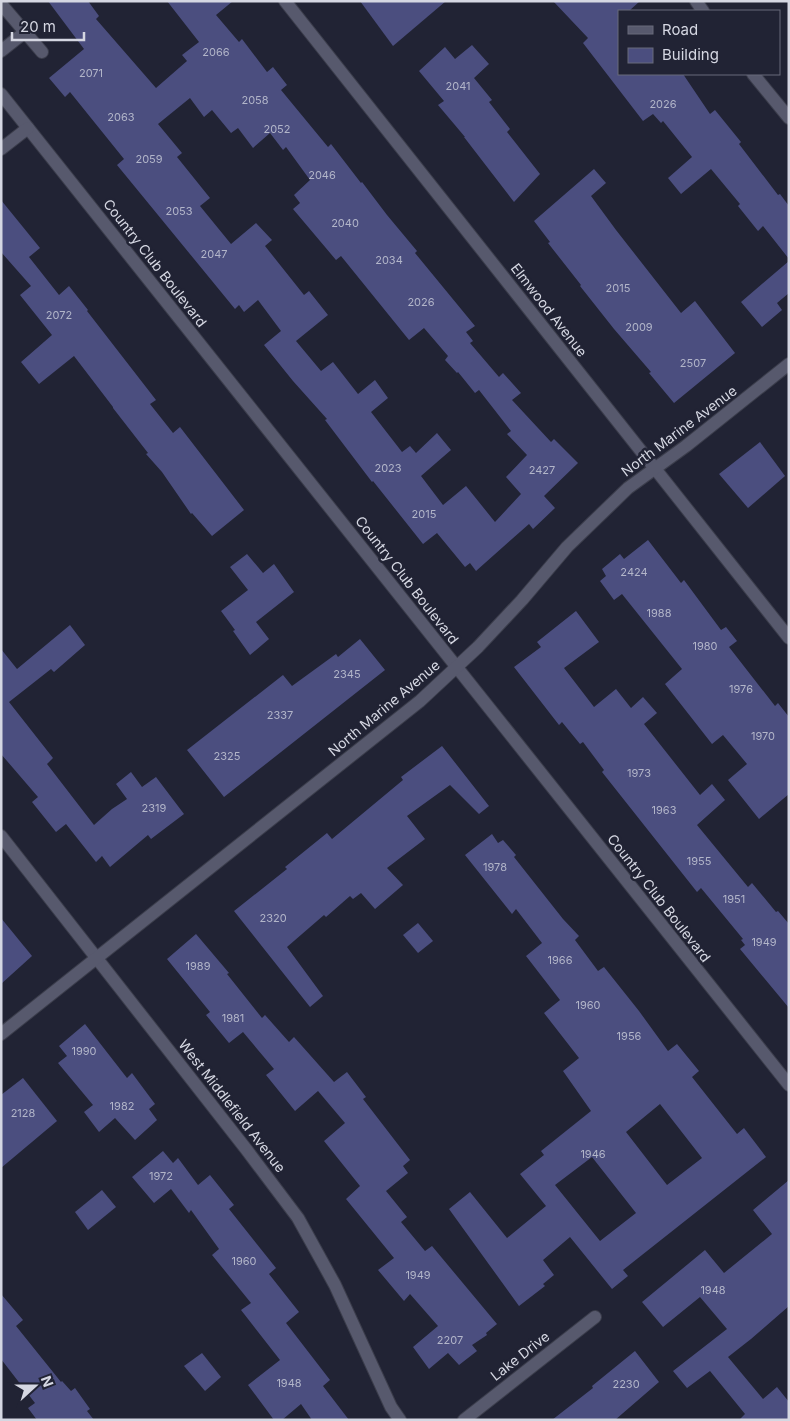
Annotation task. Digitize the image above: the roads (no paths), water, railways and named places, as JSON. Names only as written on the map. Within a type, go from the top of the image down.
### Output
[{"type":"street","name":"Elmwood Avenue","points":[[285,1],[789,638]]},
{"type":"street","points":[[1,4],[42,52]]},
{"type":"street","points":[[1,51],[25,32]]},
{"type":"street","points":[[754,75],[789,118]]},
{"type":"street","name":"Country Club Boulevard","points":[[1,94],[789,1086]]},
{"type":"street","points":[[1,150],[28,128]]},
{"type":"street","name":"North Marine Avenue","points":[[1,1034],[404,713],[457,668],[522,600],[567,547],[628,488],[686,446],[789,364]]},
{"type":"street","name":"West Middlefield Avenue","points":[[1,836],[98,958],[298,1218],[335,1285],[390,1407],[400,1420]]},
{"type":"street","name":"Lake Drive","points":[[464,1420],[595,1317]]}]
